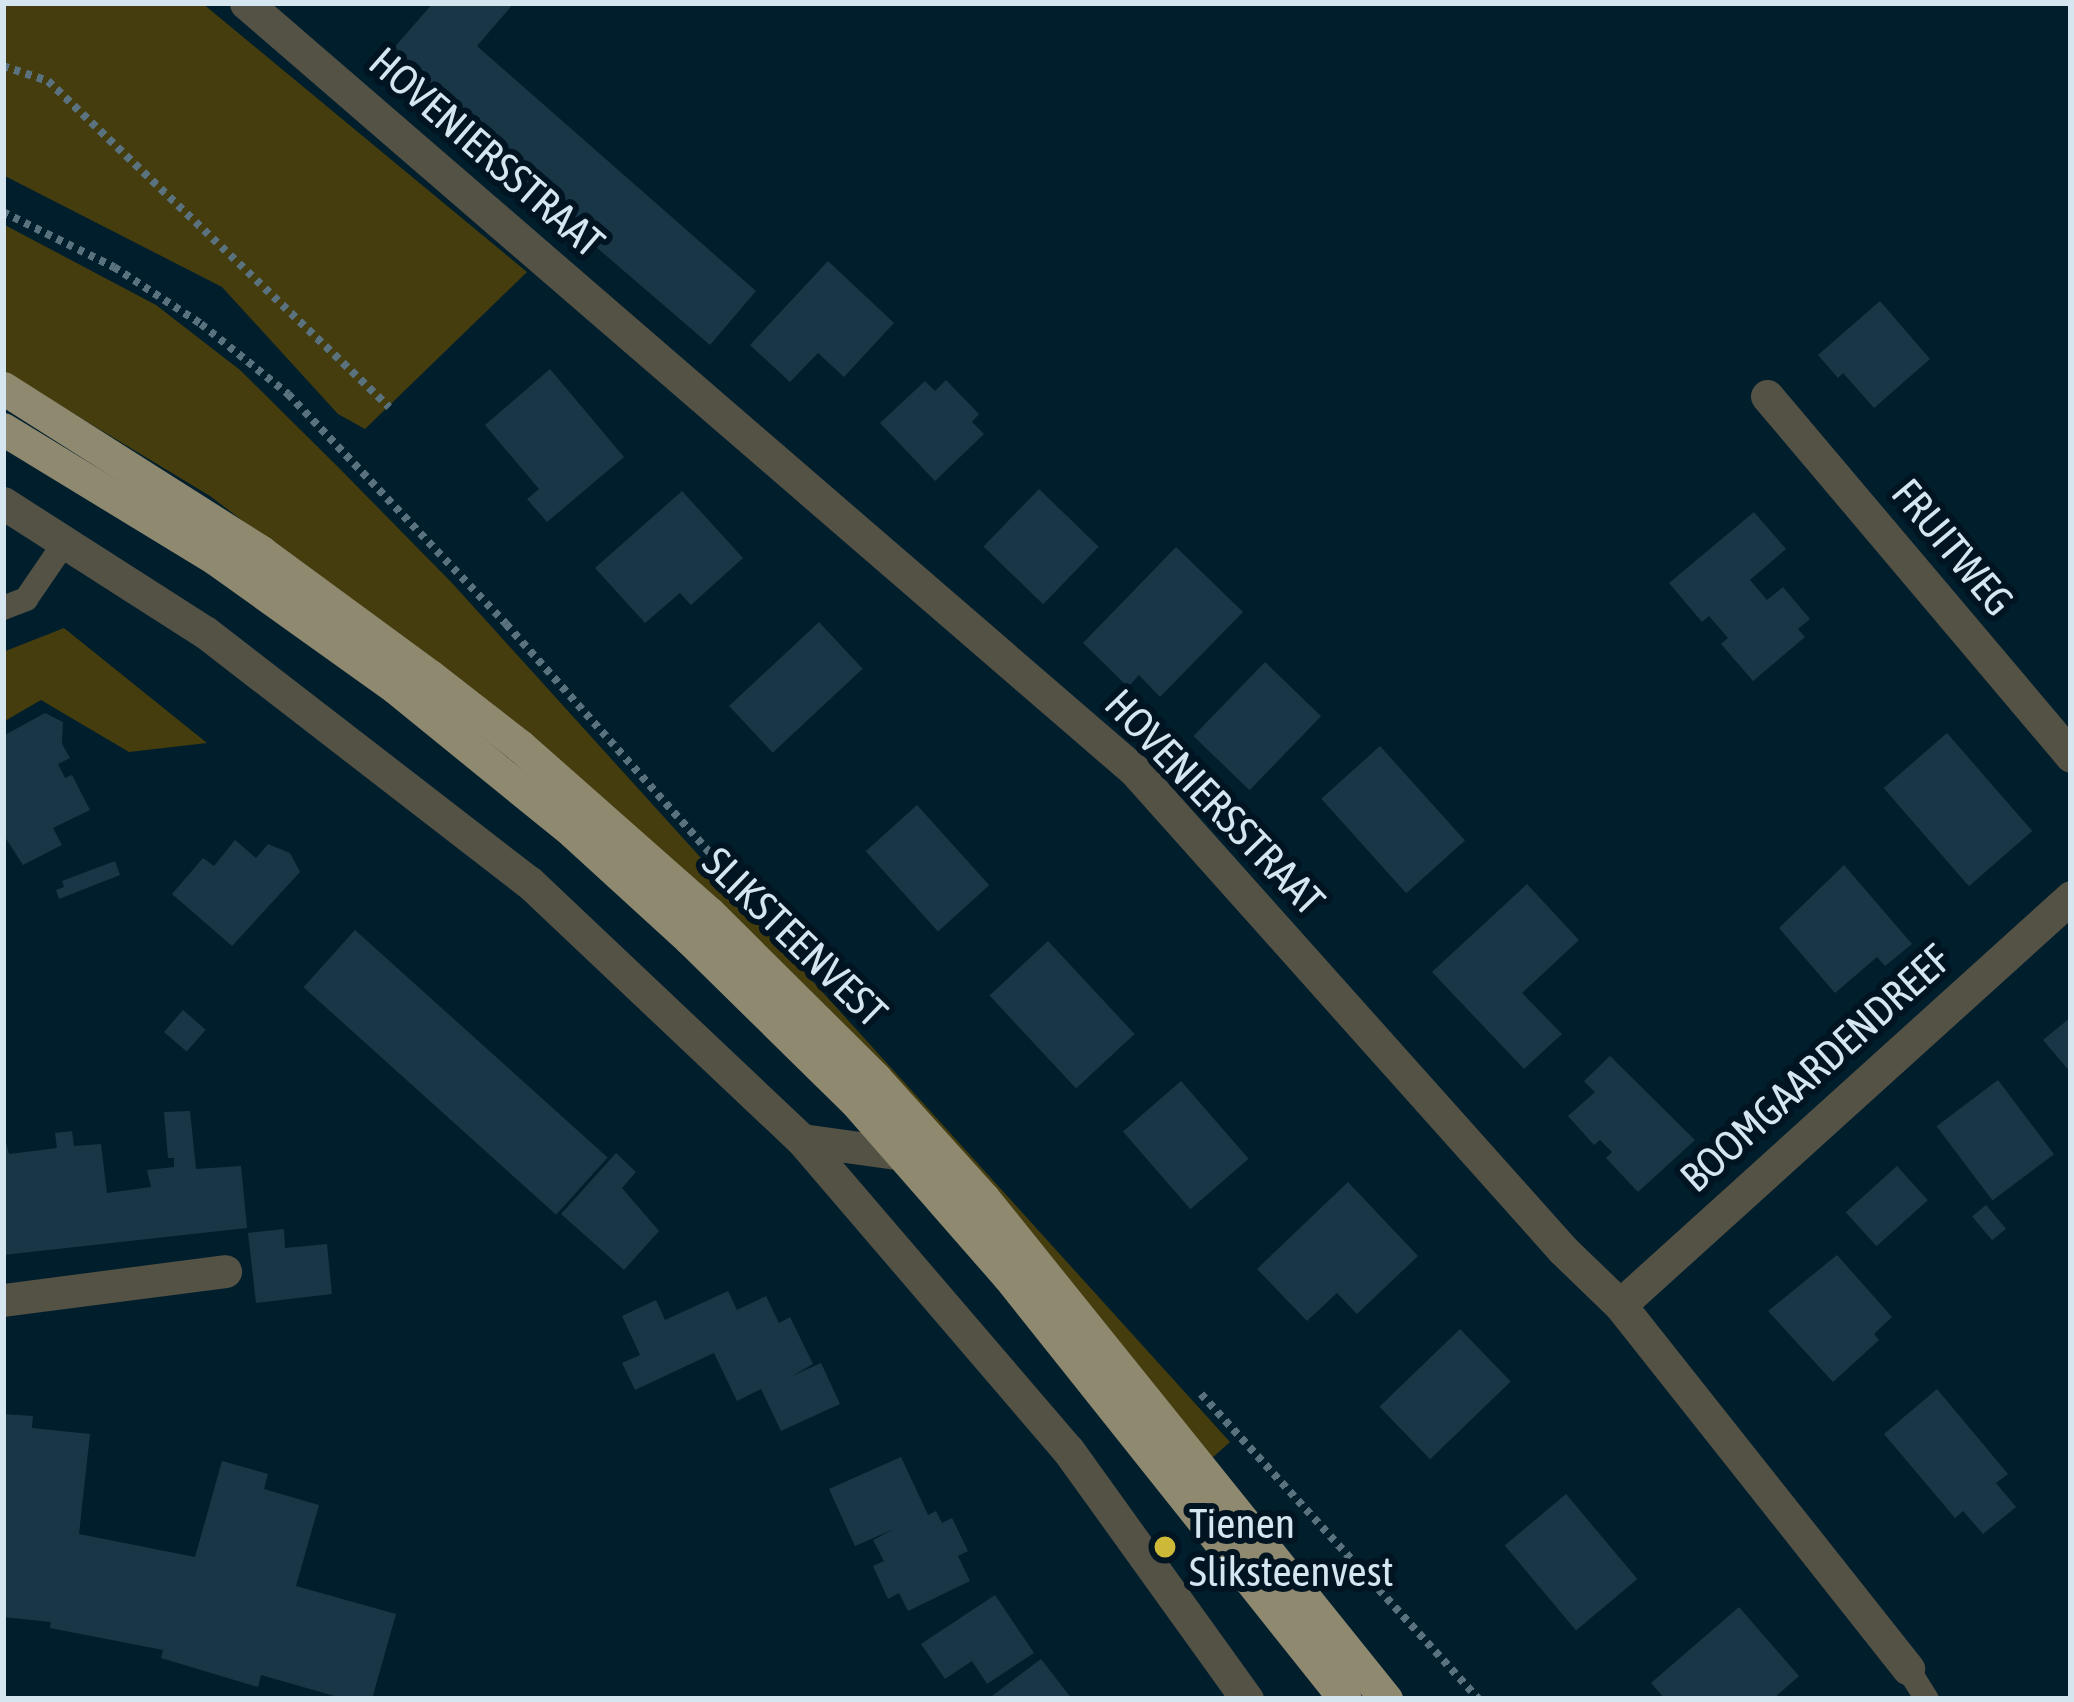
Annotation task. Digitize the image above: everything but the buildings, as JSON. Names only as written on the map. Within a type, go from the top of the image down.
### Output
[{"type":"main road","name":"SLIKSTEENVEST","points":[[3,388],[261,551],[430,676],[549,770],[709,913],[875,1078],[984,1199],[1386,1699]]},
{"type":"main road","name":"SLIKSTEENVEST","points":[[3,429],[216,559],[396,688],[573,832],[690,939],[903,1154],[1009,1277],[1345,1699]]},
{"type":"street","name":"HOVENIERSSTRAAT","points":[[246,3],[1135,771],[1563,1250],[1620,1304],[1908,1669]]},
{"type":"street","name":"FRUITWEG","points":[[1767,396],[2071,756]]},
{"type":"street","points":[[3,503],[205,632],[529,882],[802,1140],[1068,1450],[1247,1699]]},
{"type":"street","name":"BOOMGAARDENDREEF","points":[[1620,1304],[2071,897]]},
{"type":"street","points":[[802,1140],[903,1154]]},
{"type":"street","points":[[3,1300],[225,1271]]},
{"type":"lane","points":[[3,608],[26,598],[65,542]]},
{"type":"lane","points":[[1908,1669],[1927,1699]]},
{"type":"path","points":[[3,66],[48,82],[389,407]]},
{"type":"shaded area","points":[[3,3],[202,3],[527,272],[365,429],[338,414],[222,287],[3,175]]},
{"type":"shaded area","points":[[3,224],[156,305],[240,370],[339,468],[452,583],[1230,1442],[1212,1458],[936,1129],[496,713],[210,496],[3,371]]},
{"type":"shaded area","points":[[64,628],[207,743],[129,752],[41,700],[3,722],[3,652]]},
{"type":"place","name":"Tienen Sliksteenvest","points":[[1165,1547]]}]
